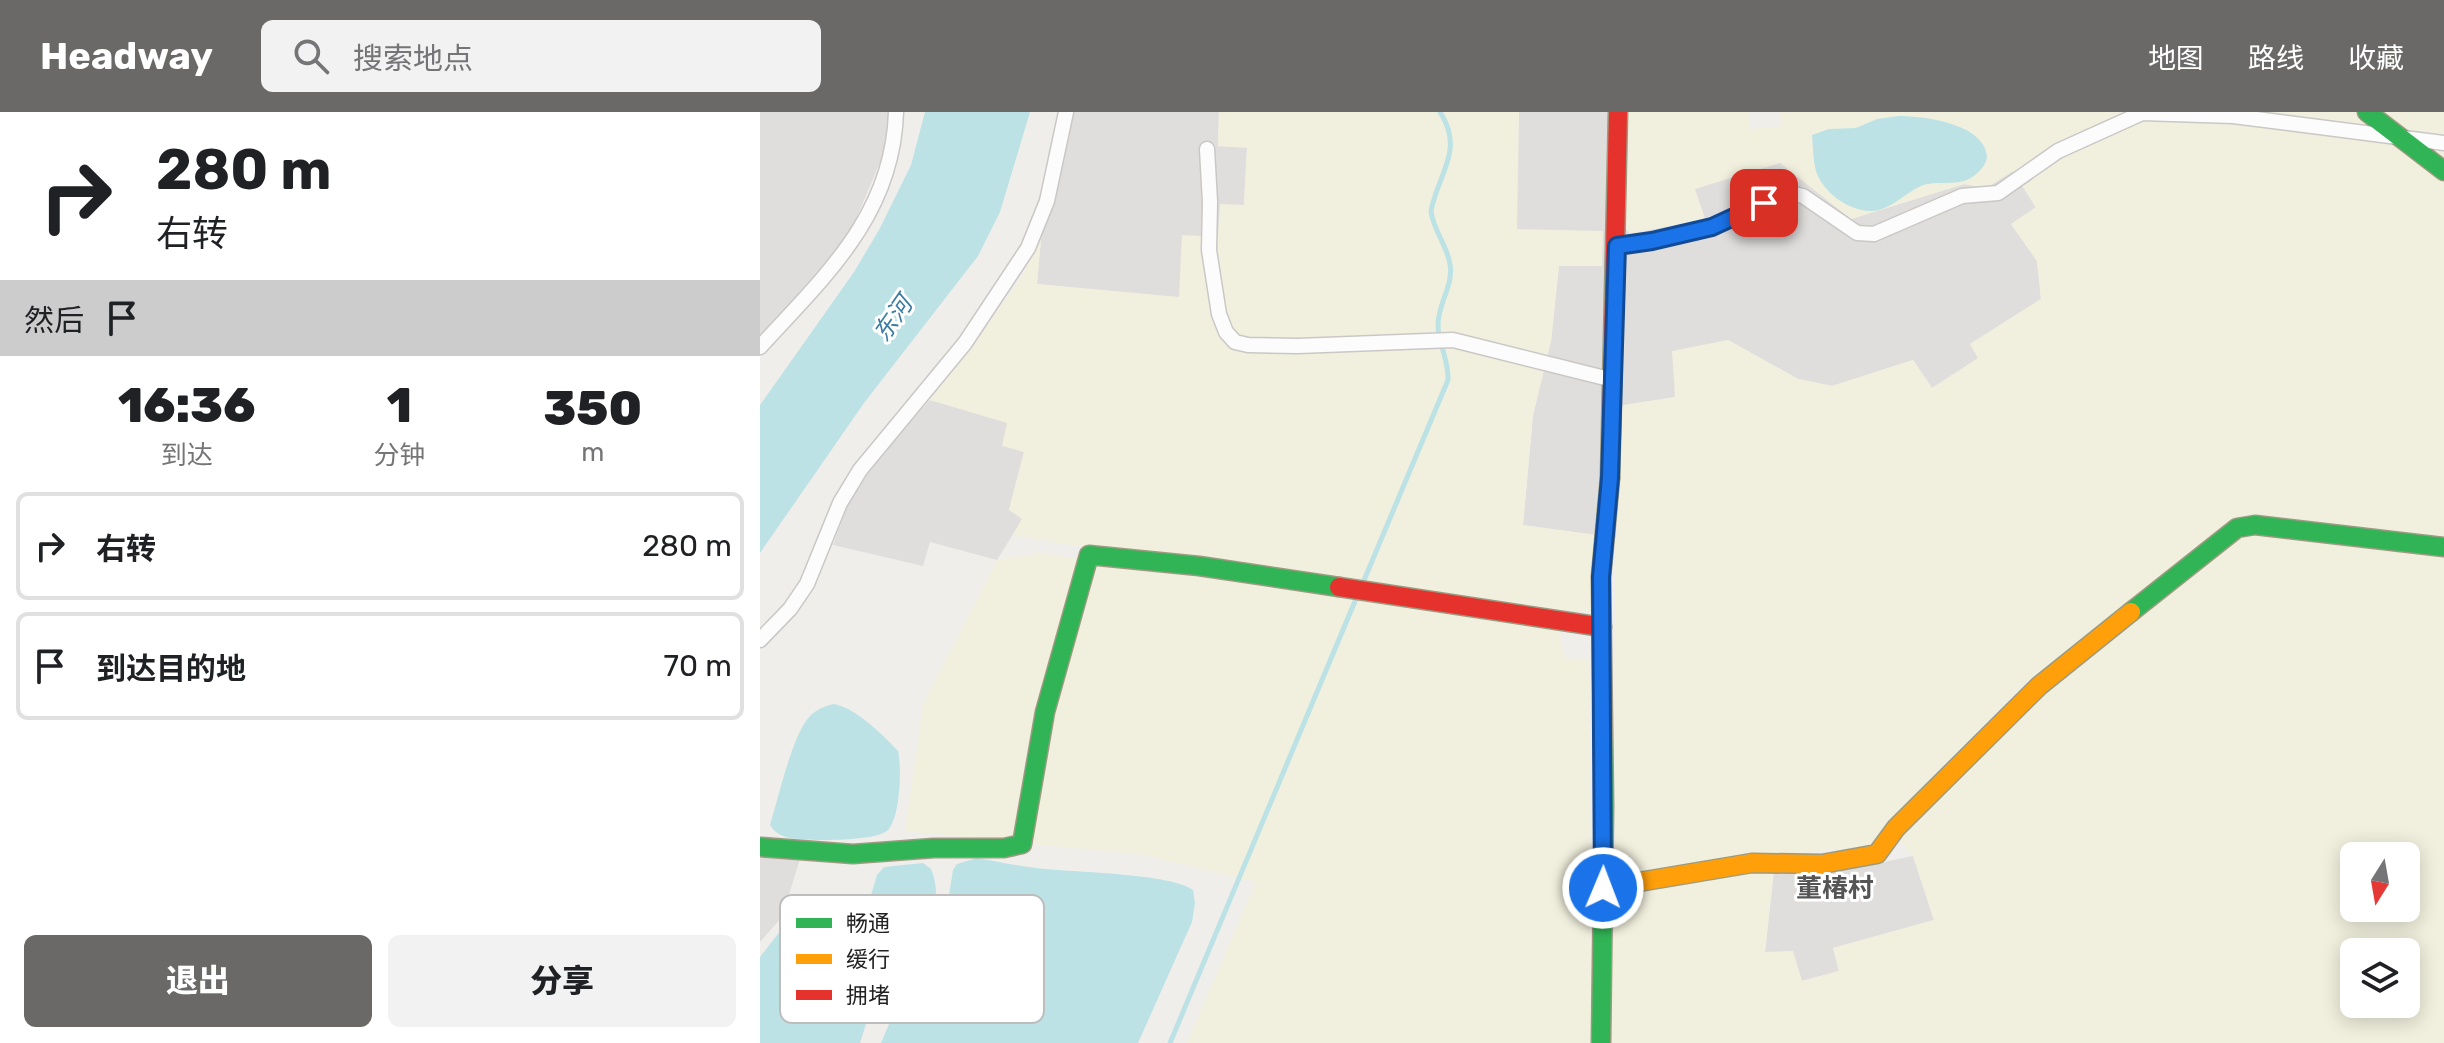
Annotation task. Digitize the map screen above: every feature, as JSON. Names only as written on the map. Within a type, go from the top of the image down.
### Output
[{"type":"street","points":[[760,347],[837,262],[861,230],[882,188],[893,149],[896,112]]},
{"type":"street","points":[[760,640],[790,609],[807,584],[840,503],[860,470],[965,343],[1028,248],[1047,201],[1066,112]]},
{"type":"street","points":[[1601,1043],[1601,577],[1610,478],[1618,112]]},
{"type":"street","points":[[2367,112],[2444,171]]},
{"type":"street","points":[[1617,246],[1712,227],[1785,192],[1803,196],[1857,233],[1874,234],[1962,196],[1998,193],[2058,151],[2142,113],[2233,116],[2444,143]]},
{"type":"street","points":[[1207,149],[1209,250],[1219,314],[1230,338],[1248,345],[1285,346],[1466,341],[1613,380]]},
{"type":"street","points":[[1603,888],[1752,863],[1822,864],[1877,854],[1896,828],[2039,686],[2237,528],[2255,525],[2444,547]]},
{"type":"street","points":[[760,847],[853,854],[934,848],[1004,848],[1022,844],[1045,712],[1089,555],[1199,566],[1602,627]]},
{"type":"shaded area","points":[[760,112],[890,112],[883,155],[849,236],[760,337]]},
{"type":"shaded area","points":[[1068,112],[1219,112],[1218,146],[1247,147],[1244,205],[1218,237],[1179,298],[1037,284],[1041,239]]},
{"type":"shaded area","points":[[1519,112],[1628,112],[1705,218],[1694,189],[1781,162],[1851,219],[1964,184],[1986,188],[2013,171],[2036,208],[2011,224],[2037,261],[2041,299],[1970,344],[1979,358],[1932,388],[1913,360],[1832,386],[1798,379],[1728,340],[1675,397],[1623,406],[1616,538],[1523,525],[1533,415],[1551,341],[1559,265],[1516,229]]},
{"type":"shaded area","points":[[930,400],[1007,422],[1024,452],[1009,510],[1023,518],[997,560],[930,542],[923,566],[833,545],[856,482]]},
{"type":"shaded area","points":[[760,842],[804,846],[789,895],[780,895],[780,919],[760,942]]},
{"type":"shaded area","points":[[1913,856],[1934,920],[1833,948],[1839,971],[1802,981],[1765,952],[1774,870],[1850,869]]},
{"type":"green space","points":[[1219,112],[1519,112],[1517,229],[1603,231],[1602,266],[1559,266],[1551,341],[1533,415],[1523,525],[1597,535],[1594,610],[1565,614],[1013,535],[1022,519],[1009,510],[1024,452],[1002,446],[1007,423],[930,400],[1019,282],[1041,239],[1037,284],[1179,297],[1182,235],[1218,237],[1220,204],[1244,205],[1247,148],[1218,146]]},
{"type":"green space","points":[[1628,112],[1749,112],[1750,129],[1781,126],[1780,112],[2444,112],[2444,542],[2233,520],[1878,846],[1755,856],[1615,878],[1616,538],[1623,405],[1675,397],[1672,351],[1728,340],[1798,379],[1832,386],[1913,360],[1932,388],[1978,358],[1970,344],[2041,299],[2037,261],[2011,224],[2036,207],[2013,171],[1986,188],[1964,184],[1851,219],[1780,163],[1695,189],[1705,219],[1630,234],[1622,223]]},
{"type":"green space","points":[[2249,533],[2444,554],[2444,1043],[1609,1043],[1615,893],[1736,872],[1774,870],[1765,952],[1793,951],[1802,981],[1839,971],[1833,948],[1934,920],[1913,856],[1898,838],[2074,660],[2228,541]]},
{"type":"green space","points":[[1040,553],[1560,630],[1564,658],[1590,659],[1591,1043],[1187,1043],[1256,882],[1144,855],[905,831],[923,704],[997,560]]},
{"type":"water","name":"东河","points":[[925,112],[1030,112],[1000,212],[978,256],[864,403],[760,553],[760,405],[854,272],[879,230],[911,165]]},
{"type":"water","points":[[1899,116],[1937,120],[1965,129],[1983,145],[1987,159],[1969,179],[1921,186],[1879,210],[1860,210],[1850,206],[1825,188],[1816,171],[1812,135],[1829,129],[1856,128],[1877,119]]},
{"type":"water","points":[[833,704],[859,716],[898,751],[899,792],[892,824],[881,834],[856,839],[811,840],[784,836],[770,825],[795,742],[812,715]]},
{"type":"water","points":[[977,858],[1036,868],[1166,880],[1193,890],[1195,903],[1192,922],[1138,1043],[881,1043],[890,1023],[1044,1023],[1044,895],[949,895],[957,864]]},
{"type":"water","points":[[923,863],[931,869],[936,895],[871,895],[877,875],[884,867]]},
{"type":"water","points":[[780,931],[780,1023],[866,1023],[860,1043],[760,1043],[760,957]]},
{"type":"waterway","points":[[1362,585],[1448,380],[1438,325],[1451,272],[1431,211],[1450,150],[1447,126],[1440,112]]},
{"type":"waterway","points":[[1170,1043],[1358,594]]},
{"type":"traffic: fast","points":[[2367,112],[2444,171]]},
{"type":"traffic: fast","points":[[1601,1043],[1604,806],[1601,577],[1610,478]]},
{"type":"traffic: fast","points":[[2131,612],[2237,528],[2255,525],[2444,547]]},
{"type":"traffic: fast","points":[[760,847],[853,854],[934,848],[1004,848],[1022,844],[1045,712],[1089,555],[1199,566],[1339,587]]},
{"type":"traffic: slow","points":[[1603,888],[1752,863],[1822,864],[1877,854],[1896,828],[2039,686],[2131,612]]},
{"type":"traffic: jam","points":[[1610,478],[1618,112]]},
{"type":"traffic: jam","points":[[1339,587],[1602,627]]},
{"type":"district","name":"董椿村","points":[[1835,888]]},
{"type":"route","points":[[1603,888],[1601,577],[1610,478],[1617,246],[1712,227],[1764,203]]}]
